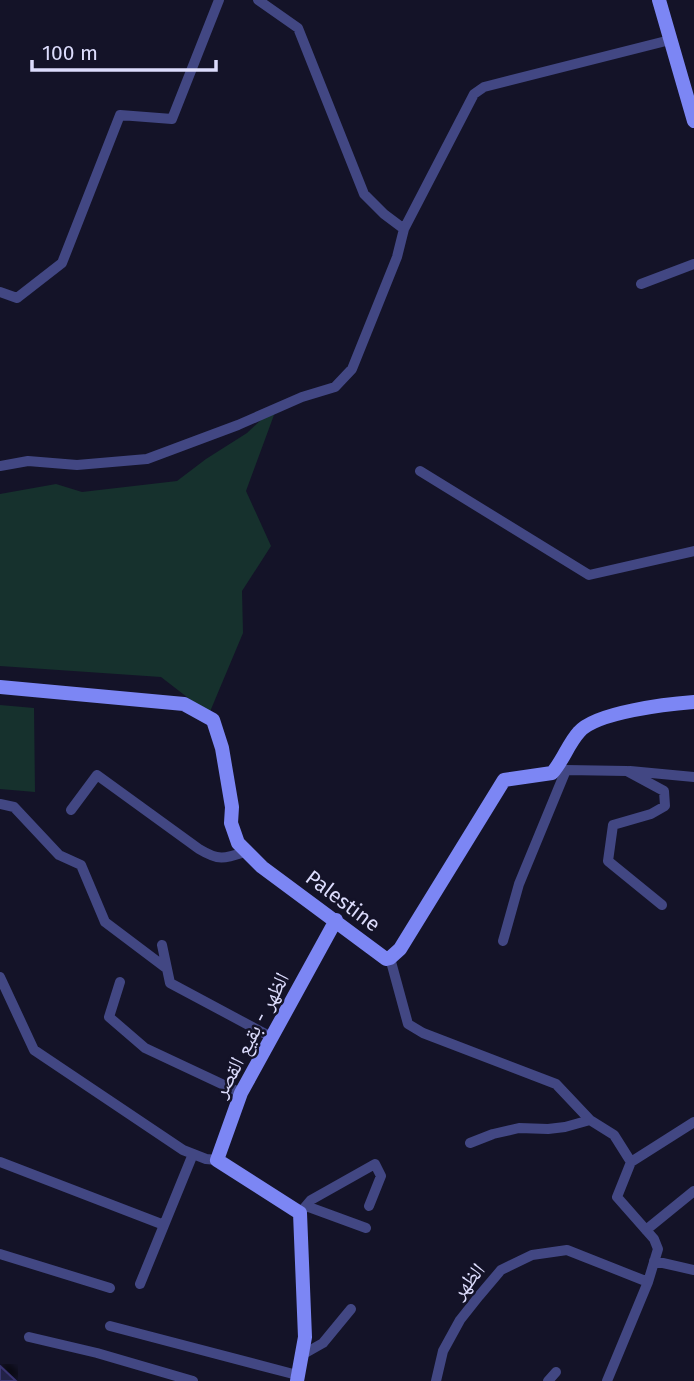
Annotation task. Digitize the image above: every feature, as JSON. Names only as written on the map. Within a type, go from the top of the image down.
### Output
[{"type":"main road","points":[[659,0],[694,121]]},
{"type":"main road","name":"Palestine","points":[[0,688],[184,704],[213,720],[224,760],[232,807],[231,823],[235,837],[245,852],[383,958],[390,958],[400,949],[502,781],[548,776],[561,771]]},
{"type":"main road","points":[[561,771],[578,733],[587,726],[637,709],[694,702]]},
{"type":"main road","name":"الظهر - بقيع القصر","points":[[217,1160],[241,1093],[336,920]]},
{"type":"main road","points":[[217,1160],[303,1209],[301,1282],[305,1337],[297,1378]]},
{"type":"street","points":[[0,292],[17,298],[62,263],[120,115],[172,119],[219,0]]},
{"type":"street","points":[[257,0],[298,28],[364,194],[404,229]]},
{"type":"street","points":[[0,466],[28,461],[76,465],[146,459],[238,425],[302,397],[335,387],[352,369],[397,257],[404,229],[474,94],[484,87],[670,40]]},
{"type":"street","points":[[641,284],[694,264]]},
{"type":"street","points":[[420,471],[589,575],[694,551]]},
{"type":"street","points":[[503,941],[519,884],[561,771],[627,771],[694,777]]},
{"type":"street","points":[[627,771],[664,791],[665,806],[651,814],[613,825],[608,861],[662,905]]},
{"type":"street","points":[[71,810],[97,775],[215,858],[227,858],[245,852]]},
{"type":"street","points":[[0,804],[14,807],[59,855],[81,865],[105,922],[166,968]]},
{"type":"street","points":[[162,945],[170,984],[271,1037]]},
{"type":"street","points":[[390,958],[408,1024],[423,1033],[556,1084],[590,1120],[614,1136],[631,1162]]},
{"type":"street","points":[[0,977],[34,1050],[183,1150],[217,1160]]},
{"type":"street","points":[[120,982],[109,1017],[145,1048],[241,1093]]},
{"type":"street","points":[[470,1143],[494,1133],[519,1128],[565,1128],[590,1120]]},
{"type":"street","points":[[607,1381],[648,1282],[658,1249],[654,1239],[617,1197],[631,1162],[694,1122]]},
{"type":"street","points":[[140,1284],[193,1154]]},
{"type":"street","points":[[0,1176],[4,1164],[164,1225]]},
{"type":"street","points":[[366,1228],[303,1209],[311,1200],[374,1164],[381,1176],[369,1206]]},
{"type":"street","points":[[646,1230],[694,1191]]},
{"type":"street","name":"الظهر","points":[[436,1381],[443,1351],[460,1321],[479,1296],[502,1270],[532,1255],[567,1250],[648,1282]]},
{"type":"street","points":[[0,1254],[110,1288]]},
{"type":"street","points":[[654,1261],[694,1270]]},
{"type":"street","points":[[300,1356],[323,1343],[351,1309]]},
{"type":"street","points":[[110,1326],[297,1378]]},
{"type":"street","points":[[29,1337],[97,1353],[193,1381]]},
{"type":"green space","points":[[278,404],[246,491],[271,546],[242,591],[243,633],[209,714],[161,677],[0,666],[0,494],[56,484],[82,492],[177,481],[247,433]]},
{"type":"green space","points":[[0,705],[34,708],[35,792],[0,789]]},
{"type":"building","points":[[0,1366],[16,1381],[0,1381]]}]
